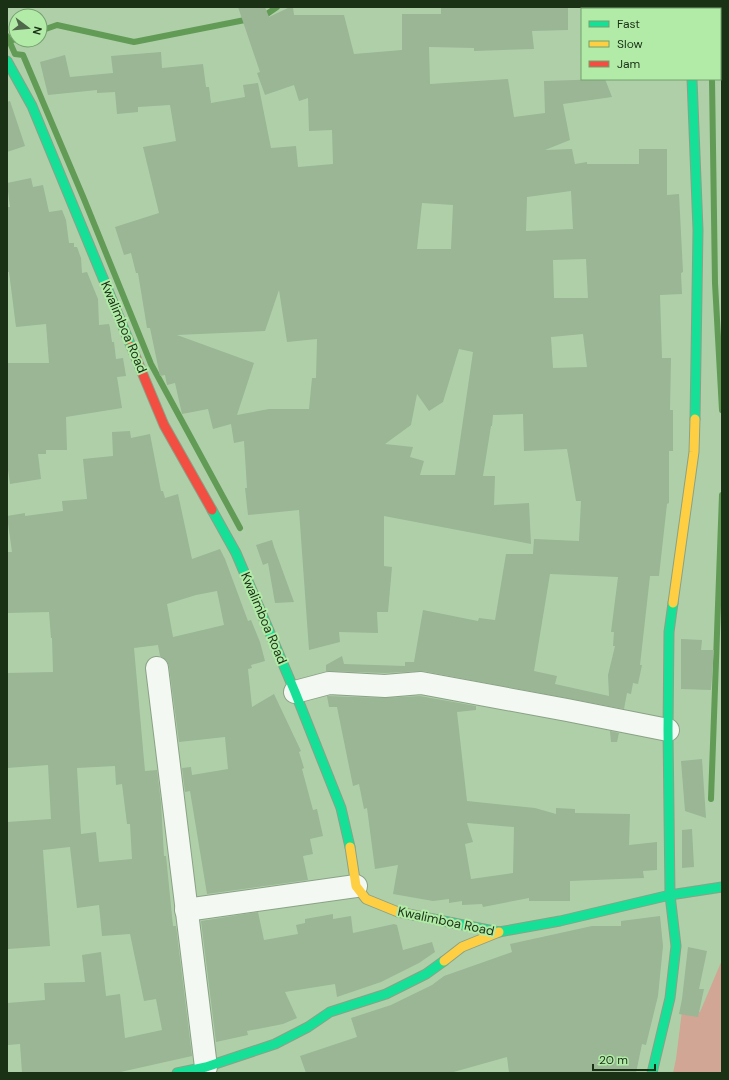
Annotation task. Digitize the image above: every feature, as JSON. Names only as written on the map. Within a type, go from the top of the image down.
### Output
[{"type":"street","name":"Kwalimboa Road","points":[[7,62],[32,106],[164,425],[236,554],[295,692],[341,808],[348,836],[356,886],[366,899],[398,912],[499,932],[560,921],[670,895],[722,887]]},
{"type":"street","points":[[652,1073],[670,998],[676,946],[670,895],[668,730],[669,632],[694,452],[698,230],[692,80]]},
{"type":"street","points":[[157,668],[206,1066]]},
{"type":"street","points":[[295,692],[329,683],[385,686],[421,683],[668,730]]},
{"type":"street","points":[[186,910],[356,886]]},
{"type":"street","points":[[177,1073],[206,1066],[275,1044],[308,1027],[330,1012],[386,994],[426,974],[462,947],[499,932]]},
{"type":"shaded area","points":[[722,960],[722,1073],[673,1073],[682,1011],[700,1012]]},
{"type":"building","points":[[238,7],[265,7],[269,17],[290,7],[293,7],[294,15],[344,15],[354,54],[402,50],[402,14],[441,14],[441,7],[568,7],[568,30],[532,31],[534,49],[474,51],[474,48],[429,47],[430,84],[508,79],[514,117],[545,113],[544,81],[605,80],[612,97],[563,104],[570,140],[545,150],[572,149],[575,164],[587,162],[587,164],[639,164],[639,149],[667,149],[667,195],[679,194],[683,272],[681,273],[682,294],[660,295],[662,358],[671,358],[670,410],[673,410],[673,451],[669,451],[669,503],[667,504],[659,576],[650,576],[640,665],[642,665],[638,684],[633,683],[631,694],[627,693],[624,709],[423,671],[385,673],[326,671],[326,665],[342,656],[344,664],[405,666],[405,662],[414,662],[423,610],[478,621],[479,618],[495,620],[506,554],[533,554],[534,539],[579,541],[581,501],[576,501],[567,449],[524,451],[523,414],[493,415],[483,476],[495,476],[494,505],[529,503],[531,544],[384,516],[384,566],[392,567],[388,612],[377,612],[378,633],[339,632],[340,642],[309,650],[299,510],[248,515],[245,488],[247,488],[244,441],[234,443],[231,424],[213,429],[208,409],[182,414],[175,383],[167,385],[165,375],[160,376],[150,328],[147,328],[138,273],[136,273],[131,253],[124,255],[115,227],[159,213],[143,147],[176,141],[170,105],[138,107],[138,112],[117,114],[115,92],[97,93],[97,90],[48,95],[40,62],[65,55],[70,77],[113,73],[111,56],[161,52],[162,68],[203,64],[206,87],[209,87],[211,103],[245,97],[243,85],[258,83],[271,148],[296,146],[298,167],[333,164],[332,130],[309,131],[308,98],[299,101],[294,85],[265,95],[257,73],[260,72]],"holes":[[[571,191],[573,229],[526,231],[527,197]],[[422,203],[453,205],[451,249],[417,249]],[[586,259],[588,298],[554,298],[553,260]],[[279,290],[287,342],[317,339],[316,378],[312,378],[309,409],[269,409],[237,415],[254,363],[177,335],[265,331]],[[583,334],[587,367],[553,368],[551,337]],[[459,349],[473,352],[455,475],[420,475],[424,461],[410,457],[413,447],[385,444],[411,425],[417,394],[429,411],[443,402]],[[550,574],[618,577],[611,632],[614,632],[613,646],[615,646],[608,675],[609,696],[555,684],[557,676],[534,671]]]},
{"type":"building","points":[[10,101],[25,146],[7,152],[7,102]]},
{"type":"building","points":[[31,178],[33,187],[43,185],[49,212],[62,210],[66,220],[69,243],[74,243],[74,247],[77,247],[81,258],[82,273],[87,272],[98,299],[99,325],[109,324],[112,342],[114,342],[116,359],[123,358],[126,376],[117,377],[122,408],[66,417],[67,450],[46,450],[46,454],[38,454],[41,479],[10,484],[7,463],[7,363],[49,363],[46,324],[16,327],[9,272],[7,272],[7,207],[10,207],[7,183]]},
{"type":"building","points":[[130,431],[131,438],[150,434],[161,491],[163,491],[165,498],[178,494],[192,559],[220,549],[248,621],[251,620],[260,642],[265,661],[251,665],[252,668],[248,669],[252,707],[274,694],[301,751],[299,752],[304,768],[302,769],[313,810],[317,809],[323,836],[310,839],[313,854],[303,856],[308,880],[207,894],[190,791],[185,792],[182,768],[191,767],[192,775],[228,769],[225,737],[179,742],[169,666],[167,661],[160,656],[158,645],[134,648],[145,771],[157,770],[161,803],[164,856],[166,856],[173,926],[176,926],[192,1056],[116,1073],[22,1073],[20,1044],[8,1045],[7,1003],[45,1000],[44,983],[85,982],[82,955],[101,952],[106,996],[120,994],[125,1038],[162,1030],[156,999],[144,1001],[130,934],[102,936],[99,905],[77,908],[70,847],[43,850],[50,946],[8,949],[7,940],[7,822],[51,819],[48,765],[7,768],[7,673],[53,672],[52,638],[49,612],[7,613],[7,552],[12,552],[7,516],[25,513],[25,516],[63,511],[62,501],[87,499],[83,459],[113,456],[112,432]],"holes":[[[217,591],[224,625],[173,637],[167,604],[196,595]],[[115,766],[116,785],[122,784],[127,824],[130,824],[132,859],[99,862],[96,832],[81,834],[77,768]]]},
{"type":"building","points":[[272,540],[294,602],[275,603],[268,563],[263,565],[256,545]]},
{"type":"building","points":[[681,639],[702,640],[701,650],[714,650],[711,690],[681,689]]},
{"type":"building","points":[[327,696],[384,698],[420,696],[476,706],[476,710],[457,712],[467,801],[535,808],[556,814],[556,808],[575,809],[575,813],[630,814],[629,845],[657,842],[657,870],[643,871],[644,878],[570,881],[570,901],[529,901],[529,898],[483,907],[482,904],[462,905],[462,901],[449,903],[449,899],[433,901],[393,894],[398,865],[375,869],[367,808],[364,809],[359,784],[353,786],[337,707],[329,707]],"holes":[[[467,823],[514,827],[513,873],[471,879],[465,844],[473,842]]]},
{"type":"building","points":[[610,731],[619,733],[617,742],[611,742]]},
{"type":"building","points":[[702,759],[706,818],[685,811],[681,761]]},
{"type":"building","points":[[692,829],[694,867],[682,868],[682,830]]},
{"type":"building","points":[[258,912],[264,940],[298,934],[296,925],[305,923],[305,919],[333,914],[333,919],[351,916],[353,933],[394,924],[397,925],[403,950],[432,942],[435,952],[419,963],[381,982],[337,997],[335,984],[285,992],[297,1018],[283,1024],[247,1031],[248,1035],[216,1042],[201,921]]},
{"type":"building","points":[[660,916],[663,946],[658,996],[646,1045],[642,1044],[636,1073],[509,1073],[507,1057],[450,1073],[306,1073],[300,1056],[357,1037],[351,1018],[391,1005],[432,985],[444,976],[512,952],[510,944],[592,926],[621,926],[621,921]]},
{"type":"building","points":[[688,947],[707,951],[699,989],[704,989],[698,1017],[679,1014]]},
{"type":"waterway","points":[[261,16],[264,16],[277,7]]},
{"type":"waterway","points":[[48,28],[57,25],[134,42],[250,19]]},
{"type":"waterway","points":[[7,36],[15,54],[23,55],[84,199],[151,364],[240,528]]},
{"type":"waterway","points":[[712,80],[715,283],[722,410]]},
{"type":"waterway","points":[[711,799],[722,495]]},
{"type":"traffic: fast","points":[[7,61],[32,106],[131,346]]},
{"type":"traffic: fast","points":[[692,80],[698,230],[695,419]]},
{"type":"traffic: fast","points":[[212,510],[236,553],[295,692],[341,808],[350,847]]},
{"type":"traffic: fast","points":[[652,1073],[670,998],[676,946],[670,895],[668,730],[669,632],[673,603]]},
{"type":"traffic: fast","points":[[428,918],[499,932],[560,921],[670,895],[722,887]]},
{"type":"traffic: fast","points":[[177,1073],[206,1067],[275,1044],[308,1027],[330,1012],[386,994],[426,974],[444,961]]},
{"type":"traffic: slow","points":[[673,603],[694,452],[695,419]]},
{"type":"traffic: slow","points":[[350,847],[356,886],[366,899],[398,912],[428,918]]},
{"type":"traffic: slow","points":[[444,961],[462,947],[499,932]]},
{"type":"traffic: jam","points":[[131,346],[164,425],[212,510]]}]
